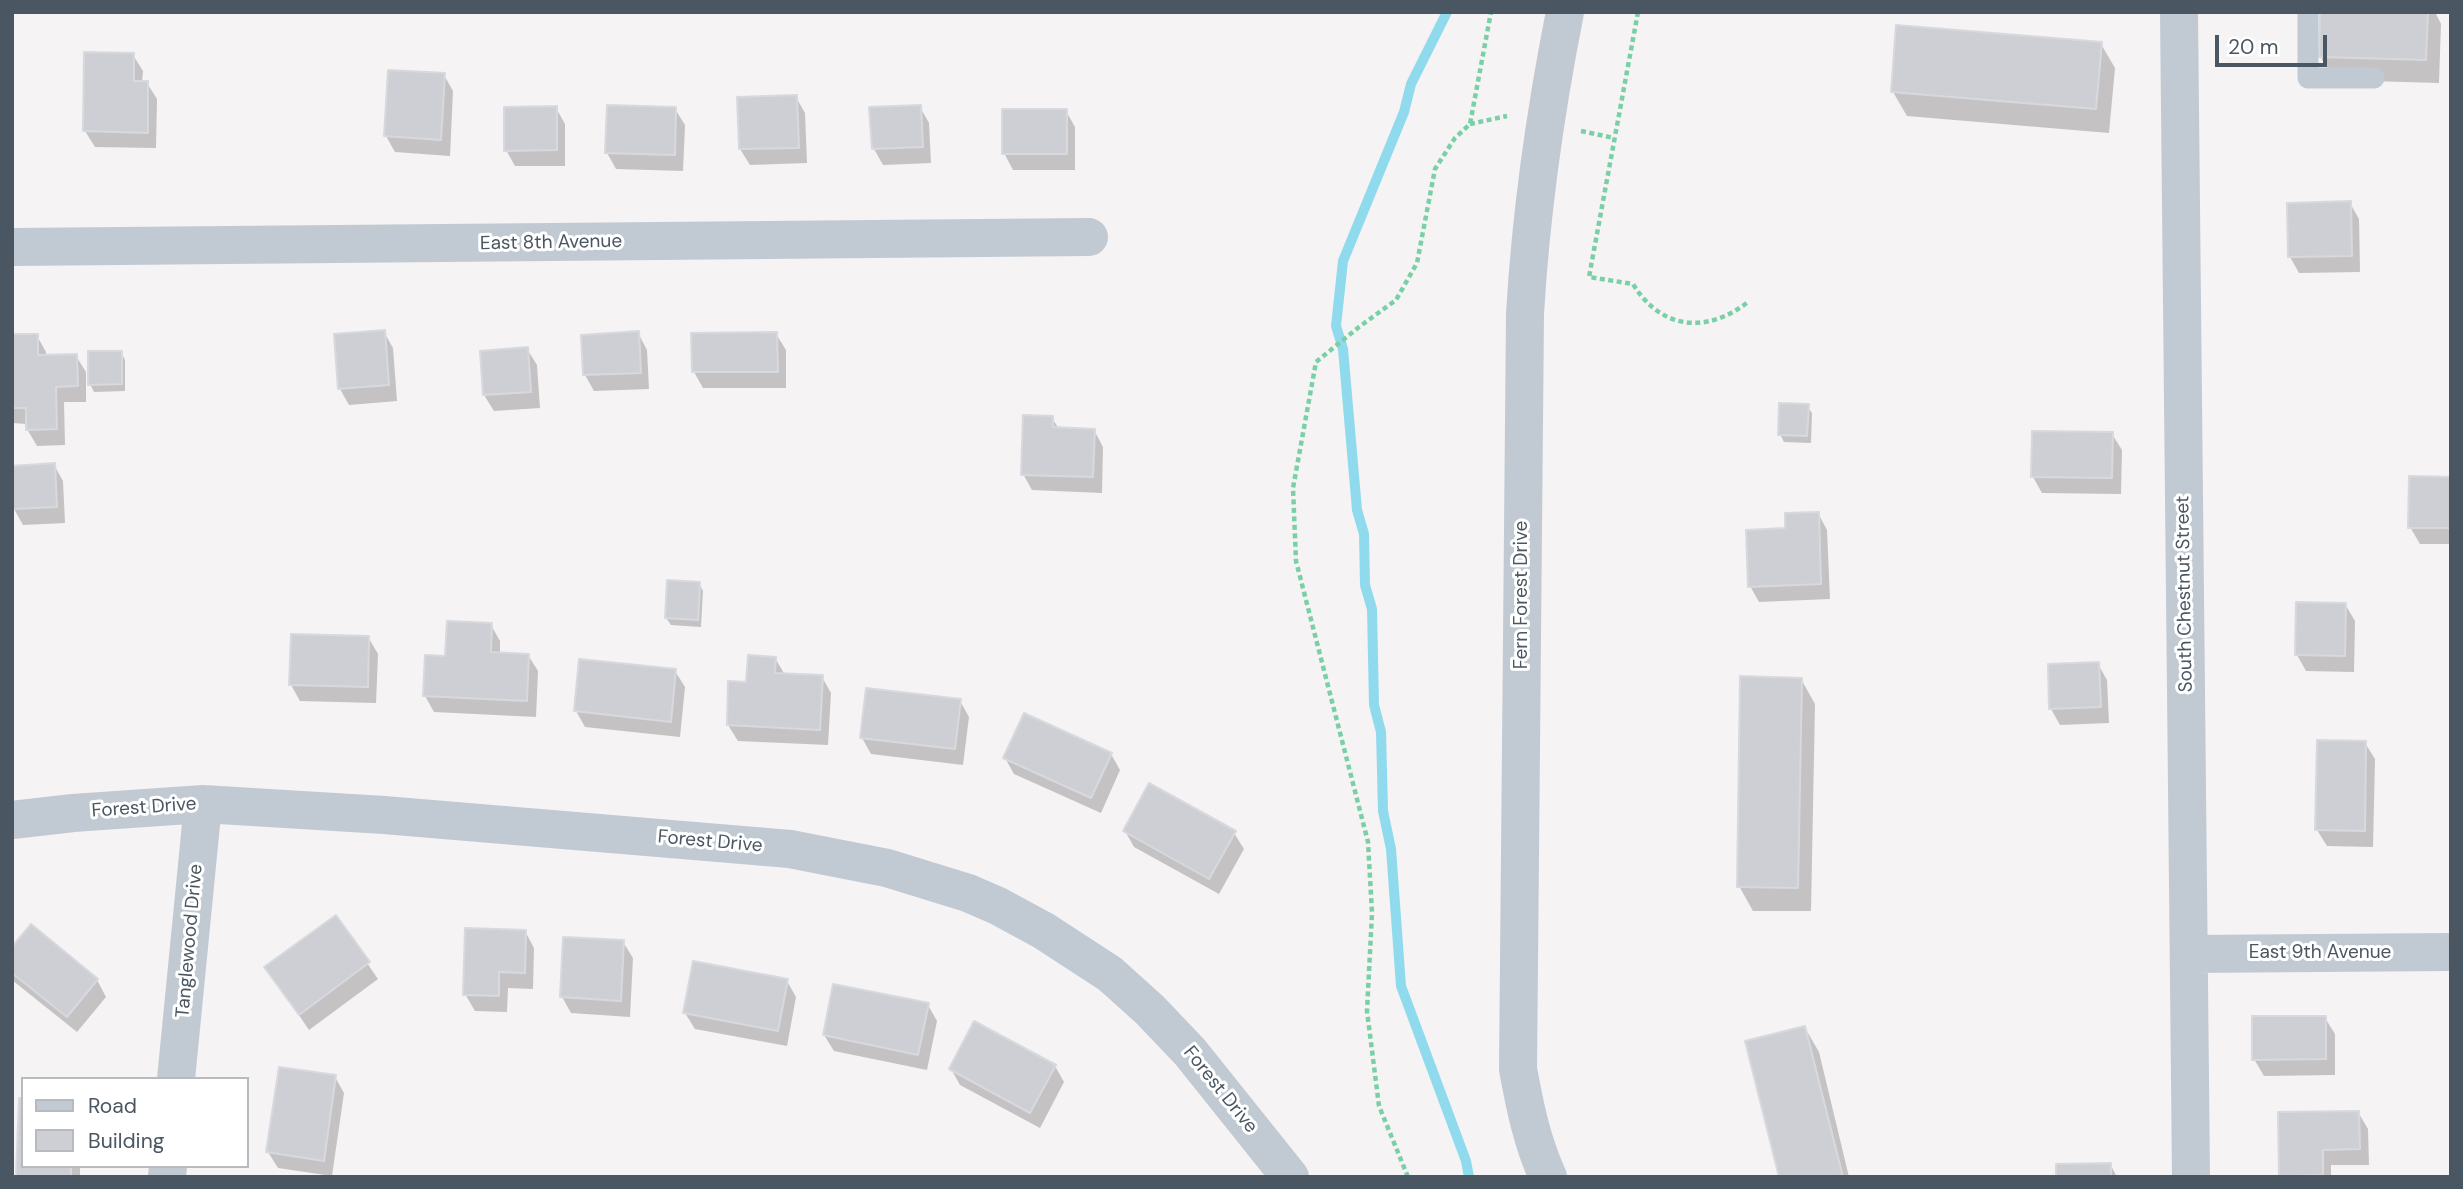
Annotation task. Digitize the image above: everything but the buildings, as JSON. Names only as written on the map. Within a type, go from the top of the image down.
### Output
[{"type":"street","name":"Fern Forest Drive","points":[[1548,1177],[1529,1125],[1518,1069],[1525,314],[1529,248],[1546,109],[1565,12]]},
{"type":"street","name":"South Chestnut Street","points":[[2179,12],[2191,1177]]},
{"type":"street","name":"East 8th Avenue","points":[[12,247],[1089,237]]},
{"type":"street","name":"Forest Drive","points":[[12,820],[203,804],[384,814],[790,849],[887,868],[968,892],[998,906],[1044,931],[1120,983],[1190,1052],[1290,1177]]},
{"type":"street","name":"Tanglewood Drive","points":[[176,1077],[203,804]]},
{"type":"street","name":"East 9th Avenue","points":[[2189,954],[2451,952]]},
{"type":"lane","points":[[2308,12],[2308,78],[2374,78]]},
{"type":"path","points":[[1408,1177],[1379,1105],[1367,1011],[1372,913],[1368,842],[1296,561],[1293,488],[1316,362],[1396,300],[1417,263],[1435,169],[1455,138],[1470,124],[1490,12]]},
{"type":"path","points":[[1638,12],[1589,277],[1633,284],[1653,309],[1686,322],[1722,320],[1748,302]]},
{"type":"waterway","points":[[1447,12],[1411,84],[1404,112],[1343,261],[1336,326],[1343,349],[1357,510],[1364,534],[1365,585],[1372,609],[1374,705],[1381,732],[1383,811],[1391,849],[1401,986],[1466,1161],[1469,1177]]}]
